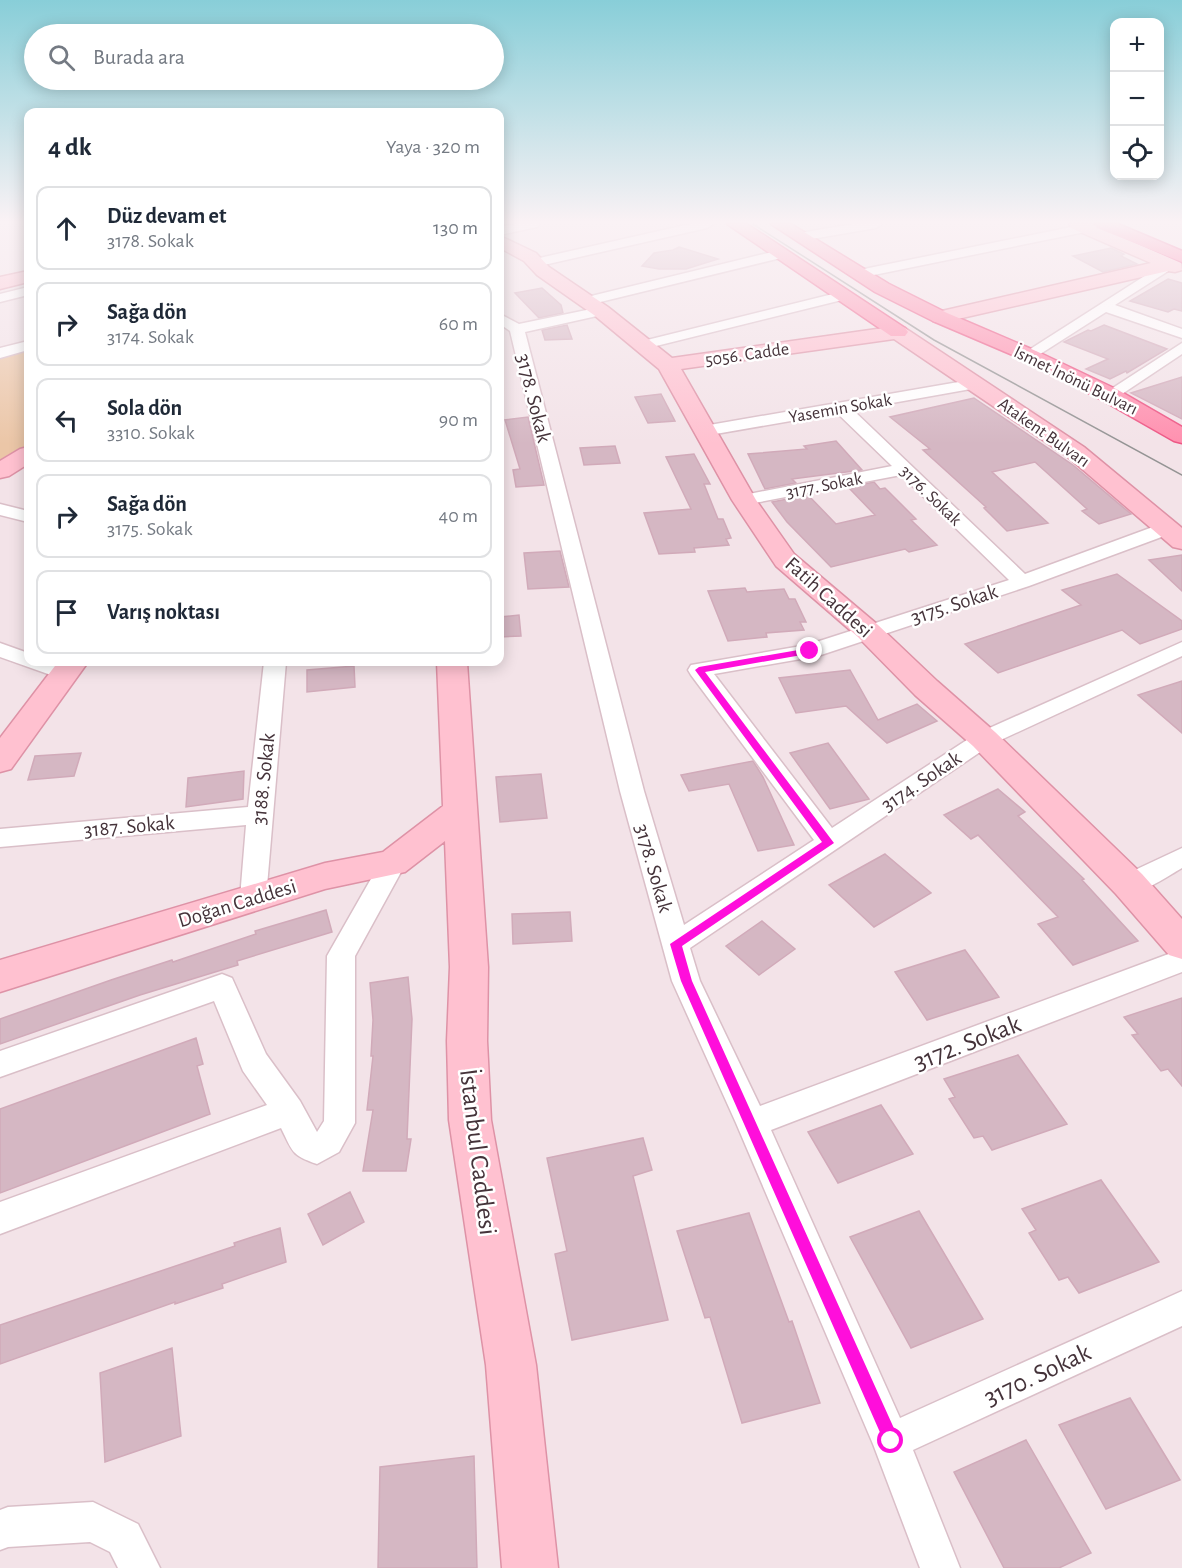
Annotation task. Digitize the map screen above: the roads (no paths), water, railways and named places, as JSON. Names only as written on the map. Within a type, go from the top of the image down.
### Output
[{"type":"main road","points":[[848,297],[898,332]]},
{"type":"main road","name":"İsmet İnönü Bulvarı","points":[[903,297],[940,317],[1029,355],[1110,395],[1182,436]]},
{"type":"street","name":"Fatih Caddesi","points":[[582,297],[668,365],[744,500],[785,560],[868,632],[926,688],[984,739],[1129,884],[1182,944]]},
{"type":"street","points":[[508,324],[626,297]]},
{"type":"street","points":[[644,345],[836,297]]},
{"type":"street","points":[[940,317],[1029,297]]},
{"type":"street","points":[[1029,355],[1122,297]]},
{"type":"street","points":[[1106,307],[1182,334]]},
{"type":"street","name":"3178. Sokak","points":[[508,324],[632,791],[686,981],[752,1123],[891,1441],[940,1568]]},
{"type":"street","name":"5056. Cadde","points":[[668,365],[898,332]]},
{"type":"street","name":"Atakent Bulvarı","points":[[898,332],[1076,452],[1175,534]]},
{"type":"street","points":[[0,353],[24,346]]},
{"type":"street","points":[[1110,395],[1182,347]]},
{"type":"street","points":[[1164,359],[1182,367]]},
{"type":"street","name":"Yasemin Sokak","points":[[704,431],[976,384]]},
{"type":"street","name":"3176. Sokak","points":[[841,408],[1022,582]]},
{"type":"street","points":[[0,471],[24,456]]},
{"type":"street","name":"3177. Sokak","points":[[744,500],[904,469]]},
{"type":"street","points":[[0,509],[24,516]]},
{"type":"street","name":"3175. Sokak","points":[[829,843],[699,670],[810,651],[1175,534]]},
{"type":"street","name":"3174. Sokak","points":[[676,944],[984,739],[1182,648]]},
{"type":"street","points":[[0,650],[24,659]]},
{"type":"street","name":"3188. Sokak","points":[[253,898],[259,814],[275,666]]},
{"type":"street","name":"İstanbul Caddesi","points":[[452,666],[469,967],[467,1041],[470,1120],[511,1365],[530,1568]]},
{"type":"street","points":[[0,761],[69,667]]},
{"type":"street","name":"Doğan Caddesi","points":[[0,975],[325,876],[393,863],[461,810]]},
{"type":"street","name":"3187. Sokak","points":[[0,838],[259,814]]},
{"type":"street","points":[[1129,884],[1182,857]]},
{"type":"street","points":[[0,1064],[222,986],[254,1062],[289,1111],[305,1144],[317,1150],[328,1142],[339,1123],[341,956],[393,863]]},
{"type":"street","name":"3172. Sokak","points":[[752,1123],[1182,960]]},
{"type":"street","points":[[0,1218],[289,1111]]},
{"type":"street","name":"3170. Sokak","points":[[891,1441],[1182,1308]]},
{"type":"street","points":[[0,1530],[8,1527],[93,1522],[124,1538],[140,1568]]},
{"type":"tram line","points":[[867,297],[934,340],[1182,475]]}]
